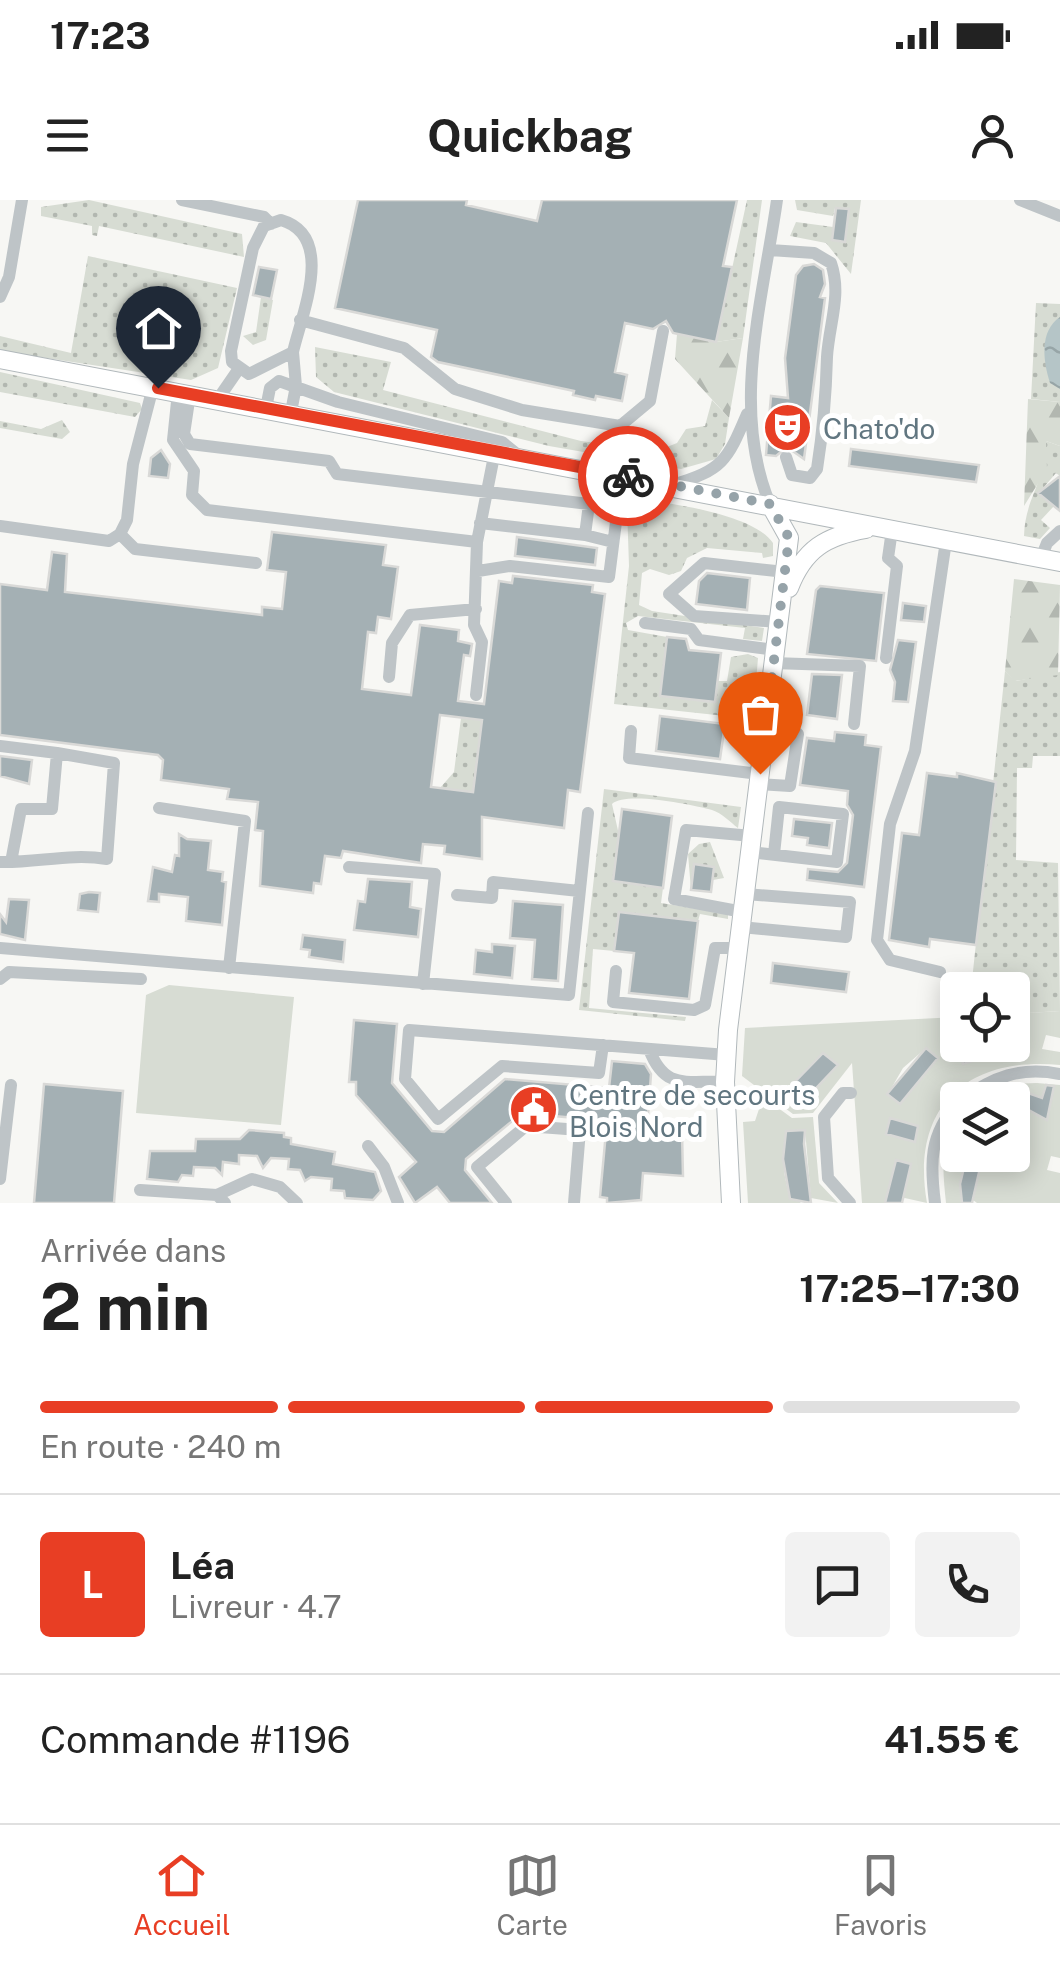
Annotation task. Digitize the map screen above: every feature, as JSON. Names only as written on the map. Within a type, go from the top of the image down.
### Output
[{"type":"main road","points":[[0,359],[495,450],[1051,560]]},
{"type":"main road","points":[[731,1203],[726,1055],[789,538],[770,504]]},
{"type":"main road","points":[[779,616],[796,569],[823,541],[858,531],[892,530]]},
{"type":"street","points":[[0,297],[9,278],[22,200]]},
{"type":"street","points":[[182,200],[264,217],[271,224]]},
{"type":"street","points":[[770,504],[756,470],[748,411],[777,200]]},
{"type":"street","points":[[1020,200],[1059,214]]},
{"type":"street","points":[[291,412],[296,386],[293,352],[312,250],[306,234],[281,220],[264,226],[252,248],[231,351],[238,370],[249,374],[293,352]]},
{"type":"street","points":[[770,250],[814,254],[830,263],[836,280],[827,360],[829,386],[817,468],[810,478],[792,475],[786,457]]},
{"type":"street","points":[[300,320],[404,348],[455,389],[522,410],[620,426],[650,401],[662,331]]},
{"type":"street","points":[[218,399],[238,370]]},
{"type":"street","points":[[266,408],[270,388],[279,381],[338,402],[502,442],[518,455]]},
{"type":"street","points":[[0,526],[109,541],[120,534],[127,520],[134,464],[153,387]]},
{"type":"street","points":[[184,393],[184,434],[193,445],[328,462],[337,474],[589,504],[585,535]]},
{"type":"street","points":[[184,393],[173,440],[194,471],[192,495],[207,510],[476,542]]},
{"type":"street","points":[[672,485],[705,475],[724,464],[748,411]]},
{"type":"street","points":[[189,464],[193,445]]},
{"type":"street","points":[[476,695],[482,642],[474,624],[476,542],[495,450]]},
{"type":"street","points":[[478,570],[510,566],[609,577],[622,475]]},
{"type":"street","points":[[480,523],[613,542]]},
{"type":"street","points":[[886,658],[897,566],[888,558],[892,530]]},
{"type":"street","points":[[1051,560],[1047,542],[1060,530]]},
{"type":"street","points":[[120,534],[135,550],[256,562]]},
{"type":"street","points":[[940,972],[890,960],[876,940],[890,824],[915,751],[946,541]]},
{"type":"street","points":[[779,616],[694,616],[670,594],[704,563],[785,572]]},
{"type":"street","points":[[390,677],[392,643],[410,615],[476,609]]},
{"type":"street","points":[[645,623],[690,629],[699,640],[774,657],[860,666],[854,724]]},
{"type":"street","points":[[631,731],[629,758],[790,786],[798,734]]},
{"type":"street","points":[[0,746],[57,754],[114,763],[107,859],[78,854],[6,862],[22,810],[52,809],[57,754]]},
{"type":"street","points":[[743,911],[850,902],[846,937],[743,911],[674,899],[686,830],[751,844],[774,854],[837,862],[843,814],[779,807],[774,854]]},
{"type":"street","points":[[159,808],[244,821],[229,968]]},
{"type":"street","points":[[0,948],[569,995],[588,814]]},
{"type":"street","points":[[349,868],[435,874],[423,984]]},
{"type":"street","points":[[457,894],[492,898],[494,882],[580,890]]},
{"type":"street","points":[[616,972],[612,1002],[694,1010],[705,1005],[714,948],[738,948]]},
{"type":"street","points":[[0,979],[9,972],[141,980]]},
{"type":"street","points":[[603,1046],[599,1073],[502,1066],[438,1119],[405,1080],[409,1030],[726,1055]]},
{"type":"street","points":[[650,1049],[658,1072],[668,1080],[725,1082]]},
{"type":"street","points":[[989,1082],[1030,1071],[1060,1074]]},
{"type":"street","points":[[0,1179],[4,1120],[12,1085]]},
{"type":"street","points":[[850,1203],[828,1178],[824,1117],[843,1092],[851,1093]]},
{"type":"street","points":[[506,1203],[477,1167],[526,1126],[580,1130],[574,1203]]},
{"type":"street","points":[[935,1203],[932,1153],[940,1129]]},
{"type":"street","points":[[368,1146],[384,1167],[398,1203]]},
{"type":"street","points":[[140,1190],[221,1199],[252,1179],[280,1187],[297,1203]]},
{"type":"green space","points":[[89,200],[242,234],[244,257],[99,226],[97,236],[92,235],[92,226],[41,216],[41,207]]},
{"type":"green space","points":[[747,200],[762,200],[743,338],[716,342]]},
{"type":"green space","points":[[795,200],[861,200],[851,274],[826,243],[790,236],[796,222],[833,227],[832,240],[845,242],[848,209],[835,208],[833,216],[797,210]]},
{"type":"green space","points":[[88,256],[237,288],[218,368],[191,380],[0,351],[0,336],[71,353]]},
{"type":"green space","points":[[261,297],[273,300],[266,340],[253,345],[243,336],[256,332]]},
{"type":"green space","points":[[1036,303],[1060,304],[1060,402],[1031,399]]},
{"type":"green space","points":[[677,334],[716,342],[743,338],[729,418],[675,359]]},
{"type":"green space","points":[[315,347],[391,362],[383,390],[581,441],[657,451],[677,443],[686,429],[705,426],[712,400],[729,418],[725,444],[716,459],[681,469],[549,446],[334,392],[316,377]]},
{"type":"green space","points":[[0,372],[140,403],[142,409],[135,417],[0,392]]},
{"type":"green space","points":[[1028,399],[1060,402],[1060,446],[1046,441],[1047,469],[1024,506]]},
{"type":"green space","points":[[62,420],[70,432],[62,439],[0,428],[0,421],[41,429]]},
{"type":"green space","points":[[1046,441],[1060,446],[1060,476],[1056,473],[1039,493],[1054,506],[1041,520],[1050,528],[1040,539],[1024,536]]},
{"type":"green space","points":[[633,498],[730,517],[763,533],[773,543],[773,556],[763,558],[762,553],[707,548],[687,558],[681,571],[669,575],[650,569],[642,573],[639,605],[652,611],[764,628],[762,641],[743,639],[745,628],[638,616],[626,623],[628,630],[667,637],[660,696],[715,702],[718,681],[727,681],[731,657],[748,654],[758,658],[753,719],[614,704],[629,566],[627,507]]},
{"type":"green space","points":[[1014,579],[1060,585],[1058,675],[1015,681],[1005,671]]},
{"type":"green space","points":[[1005,671],[1016,681],[1060,672],[1060,756],[1033,756],[1032,768],[1017,768],[1016,860],[1058,863],[1060,1011],[1030,1013],[1030,972],[973,972]]},
{"type":"green space","points":[[461,718],[482,720],[473,792],[440,788],[454,772]]},
{"type":"green space","points":[[604,789],[741,807],[738,828],[716,811],[690,805],[645,799],[612,804],[619,835],[614,881],[663,888],[661,903],[728,914],[728,919],[700,914],[698,921],[620,912],[614,951],[593,949],[589,1008],[686,1017],[685,1021],[579,1010]]},
{"type":"green space","points":[[710,842],[724,878],[713,880],[714,867],[694,865],[691,890],[688,854],[699,844]]},
{"type":"green space","points":[[169,985],[294,997],[281,1125],[136,1113],[146,995]]},
{"type":"green space","points":[[1060,1011],[1060,1038],[1046,1035],[1042,1049],[1060,1052],[1060,1065],[1027,1064],[998,1069],[969,1082],[940,1082],[940,1111],[928,1140],[924,1169],[927,1203],[887,1194],[885,1203],[862,1203],[852,1063],[813,1113],[793,1114],[742,1076],[745,1028],[940,1018],[940,1062],[1030,1062],[1030,1013]],"holes":[[[925,1049],[937,1058],[900,1104],[888,1094],[903,1068]],[[822,1054],[838,1065],[811,1094],[785,1093]]]},
{"type":"green space","points":[[1030,1083],[1060,1085],[1060,1158],[1051,1156],[1047,1170],[1060,1173],[1060,1203],[977,1203],[973,1200],[978,1176],[964,1172],[1030,1172]]},
{"type":"green space","points":[[763,1097],[792,1118],[813,1117],[819,1183],[838,1203],[811,1198],[805,1130],[786,1132],[784,1172],[788,1191],[801,1203],[748,1203],[743,1122],[755,1121]]},
{"type":"green space","points":[[943,1172],[964,1172],[962,1203],[946,1203]]},
{"type":"water","points":[[1060,317],[1060,389],[1050,383],[1044,347],[1049,330]]},
{"type":"building","points":[[358,200],[467,200],[466,205],[537,221],[542,200],[737,200],[723,266],[732,267],[716,342],[673,333],[666,321],[653,329],[625,323],[615,372],[627,375],[622,401],[596,396],[595,400],[573,395],[574,391],[438,362],[431,357],[437,330],[335,308]]},
{"type":"building","points":[[836,208],[849,209],[845,242],[832,240]]},
{"type":"building","points":[[814,264],[823,270],[825,284],[820,297],[825,298],[804,459],[787,447],[776,456],[766,455],[771,396],[788,398],[785,358],[796,275],[803,266]]},
{"type":"building","points":[[259,267],[277,270],[271,299],[253,295]]},
{"type":"building","points":[[851,449],[979,465],[976,482],[849,466]]},
{"type":"building","points":[[161,450],[170,464],[168,478],[149,476],[151,458]]},
{"type":"building","points":[[1060,476],[1060,511],[1038,493]]},
{"type":"building","points":[[272,532],[386,545],[383,565],[398,567],[391,619],[378,617],[376,633],[368,632],[362,689],[411,695],[420,625],[459,630],[458,641],[472,644],[470,656],[464,655],[458,701],[484,704],[499,581],[512,583],[513,576],[593,585],[592,592],[605,594],[580,792],[568,790],[564,828],[482,817],[482,859],[444,854],[445,846],[423,844],[421,863],[343,851],[341,858],[325,856],[321,884],[314,883],[313,893],[260,886],[263,831],[255,830],[258,802],[227,799],[229,789],[161,780],[163,760],[158,755],[0,735],[0,584],[47,590],[52,552],[67,554],[65,592],[262,615],[262,607],[282,609],[286,572],[267,570]],"holes":[[[440,715],[482,720],[473,792],[431,787]]]},
{"type":"building","points":[[517,537],[597,548],[595,565],[515,556]]},
{"type":"building","points":[[707,573],[750,578],[747,610],[696,604],[699,581]]},
{"type":"building","points":[[820,586],[884,593],[876,661],[807,654],[816,590]]},
{"type":"building","points":[[903,603],[926,606],[924,622],[901,620]]},
{"type":"building","points":[[667,637],[686,639],[689,650],[721,653],[715,702],[660,696]]},
{"type":"building","points":[[898,640],[916,642],[908,702],[893,701],[895,682],[890,670]]},
{"type":"building","points":[[812,674],[842,675],[837,719],[807,715]]},
{"type":"building","points":[[660,716],[725,724],[720,759],[656,751]]},
{"type":"building","points":[[835,732],[866,735],[865,745],[881,747],[864,887],[807,880],[808,869],[838,872],[847,863],[853,815],[847,805],[848,791],[800,785],[807,738],[834,741]]},
{"type":"building","points":[[0,756],[32,760],[29,784],[0,776]]},
{"type":"building","points":[[927,773],[957,777],[957,773],[996,782],[976,945],[930,939],[929,947],[889,940],[902,833],[919,835]]},
{"type":"building","points":[[622,809],[672,816],[663,888],[613,881]]},
{"type":"building","points":[[794,819],[832,823],[829,848],[807,845],[808,838],[792,836]]},
{"type":"building","points":[[179,834],[187,839],[211,841],[208,870],[223,872],[222,881],[226,882],[222,925],[186,921],[188,897],[159,894],[159,902],[148,901],[153,867],[172,872],[175,855],[179,856]]},
{"type":"building","points":[[694,864],[714,867],[711,892],[691,890]]},
{"type":"building","points":[[368,879],[412,882],[410,907],[421,909],[418,937],[354,930],[358,901],[365,902]]},
{"type":"building","points":[[100,893],[98,912],[78,910],[80,894]]},
{"type":"building","points":[[9,899],[29,900],[25,940],[0,934],[0,914],[6,922]]},
{"type":"building","points":[[513,901],[563,905],[558,981],[532,979],[535,940],[510,938]]},
{"type":"building","points":[[619,912],[698,921],[689,999],[629,993],[634,953],[614,951]]},
{"type":"building","points":[[303,935],[345,940],[343,962],[309,957],[310,950],[301,949]]},
{"type":"building","points":[[492,944],[515,946],[512,978],[474,974],[476,950],[492,952]]},
{"type":"building","points":[[773,963],[849,972],[846,992],[771,983]]},
{"type":"building","name":"Centre de secourts Blois Nord","points":[[354,1020],[397,1024],[392,1083],[432,1131],[444,1132],[505,1079],[609,1088],[612,1061],[645,1064],[651,1074],[647,1129],[682,1132],[683,1176],[643,1173],[641,1200],[607,1203],[607,1198],[600,1197],[607,1121],[522,1113],[466,1159],[465,1170],[492,1203],[450,1203],[437,1187],[415,1203],[399,1177],[416,1162],[356,1095],[356,1082],[349,1082]]},
{"type":"building","points":[[926,1048],[938,1058],[900,1104],[887,1094]]},
{"type":"building","points":[[823,1053],[838,1065],[800,1105],[784,1093]]},
{"type":"building","points":[[44,1084],[123,1091],[114,1203],[34,1203]]},
{"type":"building","points":[[1046,1085],[1054,1086],[1047,1120],[1030,1111],[1030,1094],[1042,1098]]},
{"type":"building","points":[[890,1118],[918,1126],[915,1142],[886,1134]]},
{"type":"building","points":[[249,1130],[284,1133],[284,1137],[291,1138],[291,1144],[335,1152],[333,1164],[375,1172],[381,1191],[373,1200],[345,1198],[344,1191],[331,1190],[332,1179],[311,1177],[305,1181],[300,1170],[288,1169],[289,1159],[271,1158],[263,1168],[257,1156],[239,1155],[239,1164],[223,1162],[222,1175],[215,1168],[194,1167],[193,1176],[182,1175],[178,1182],[147,1179],[150,1151],[195,1151],[196,1139],[240,1139]]},
{"type":"building","points":[[805,1130],[811,1203],[790,1199],[783,1159],[786,1131]]},
{"type":"building","points":[[896,1160],[911,1164],[902,1203],[885,1203]]},
{"type":"building","points":[[963,1172],[979,1172],[972,1203],[962,1203]]},
{"type":"way so far","points":[[628,476],[770,504],[784,524],[789,538],[760,774]]},
{"type":"place","name":"Chato'do","points":[[788,428]]},
{"type":"place","name":"Centre de secourts Blois Nord","points":[[534,1110]]},
{"type":"route","points":[[158,388],[628,476]]}]
